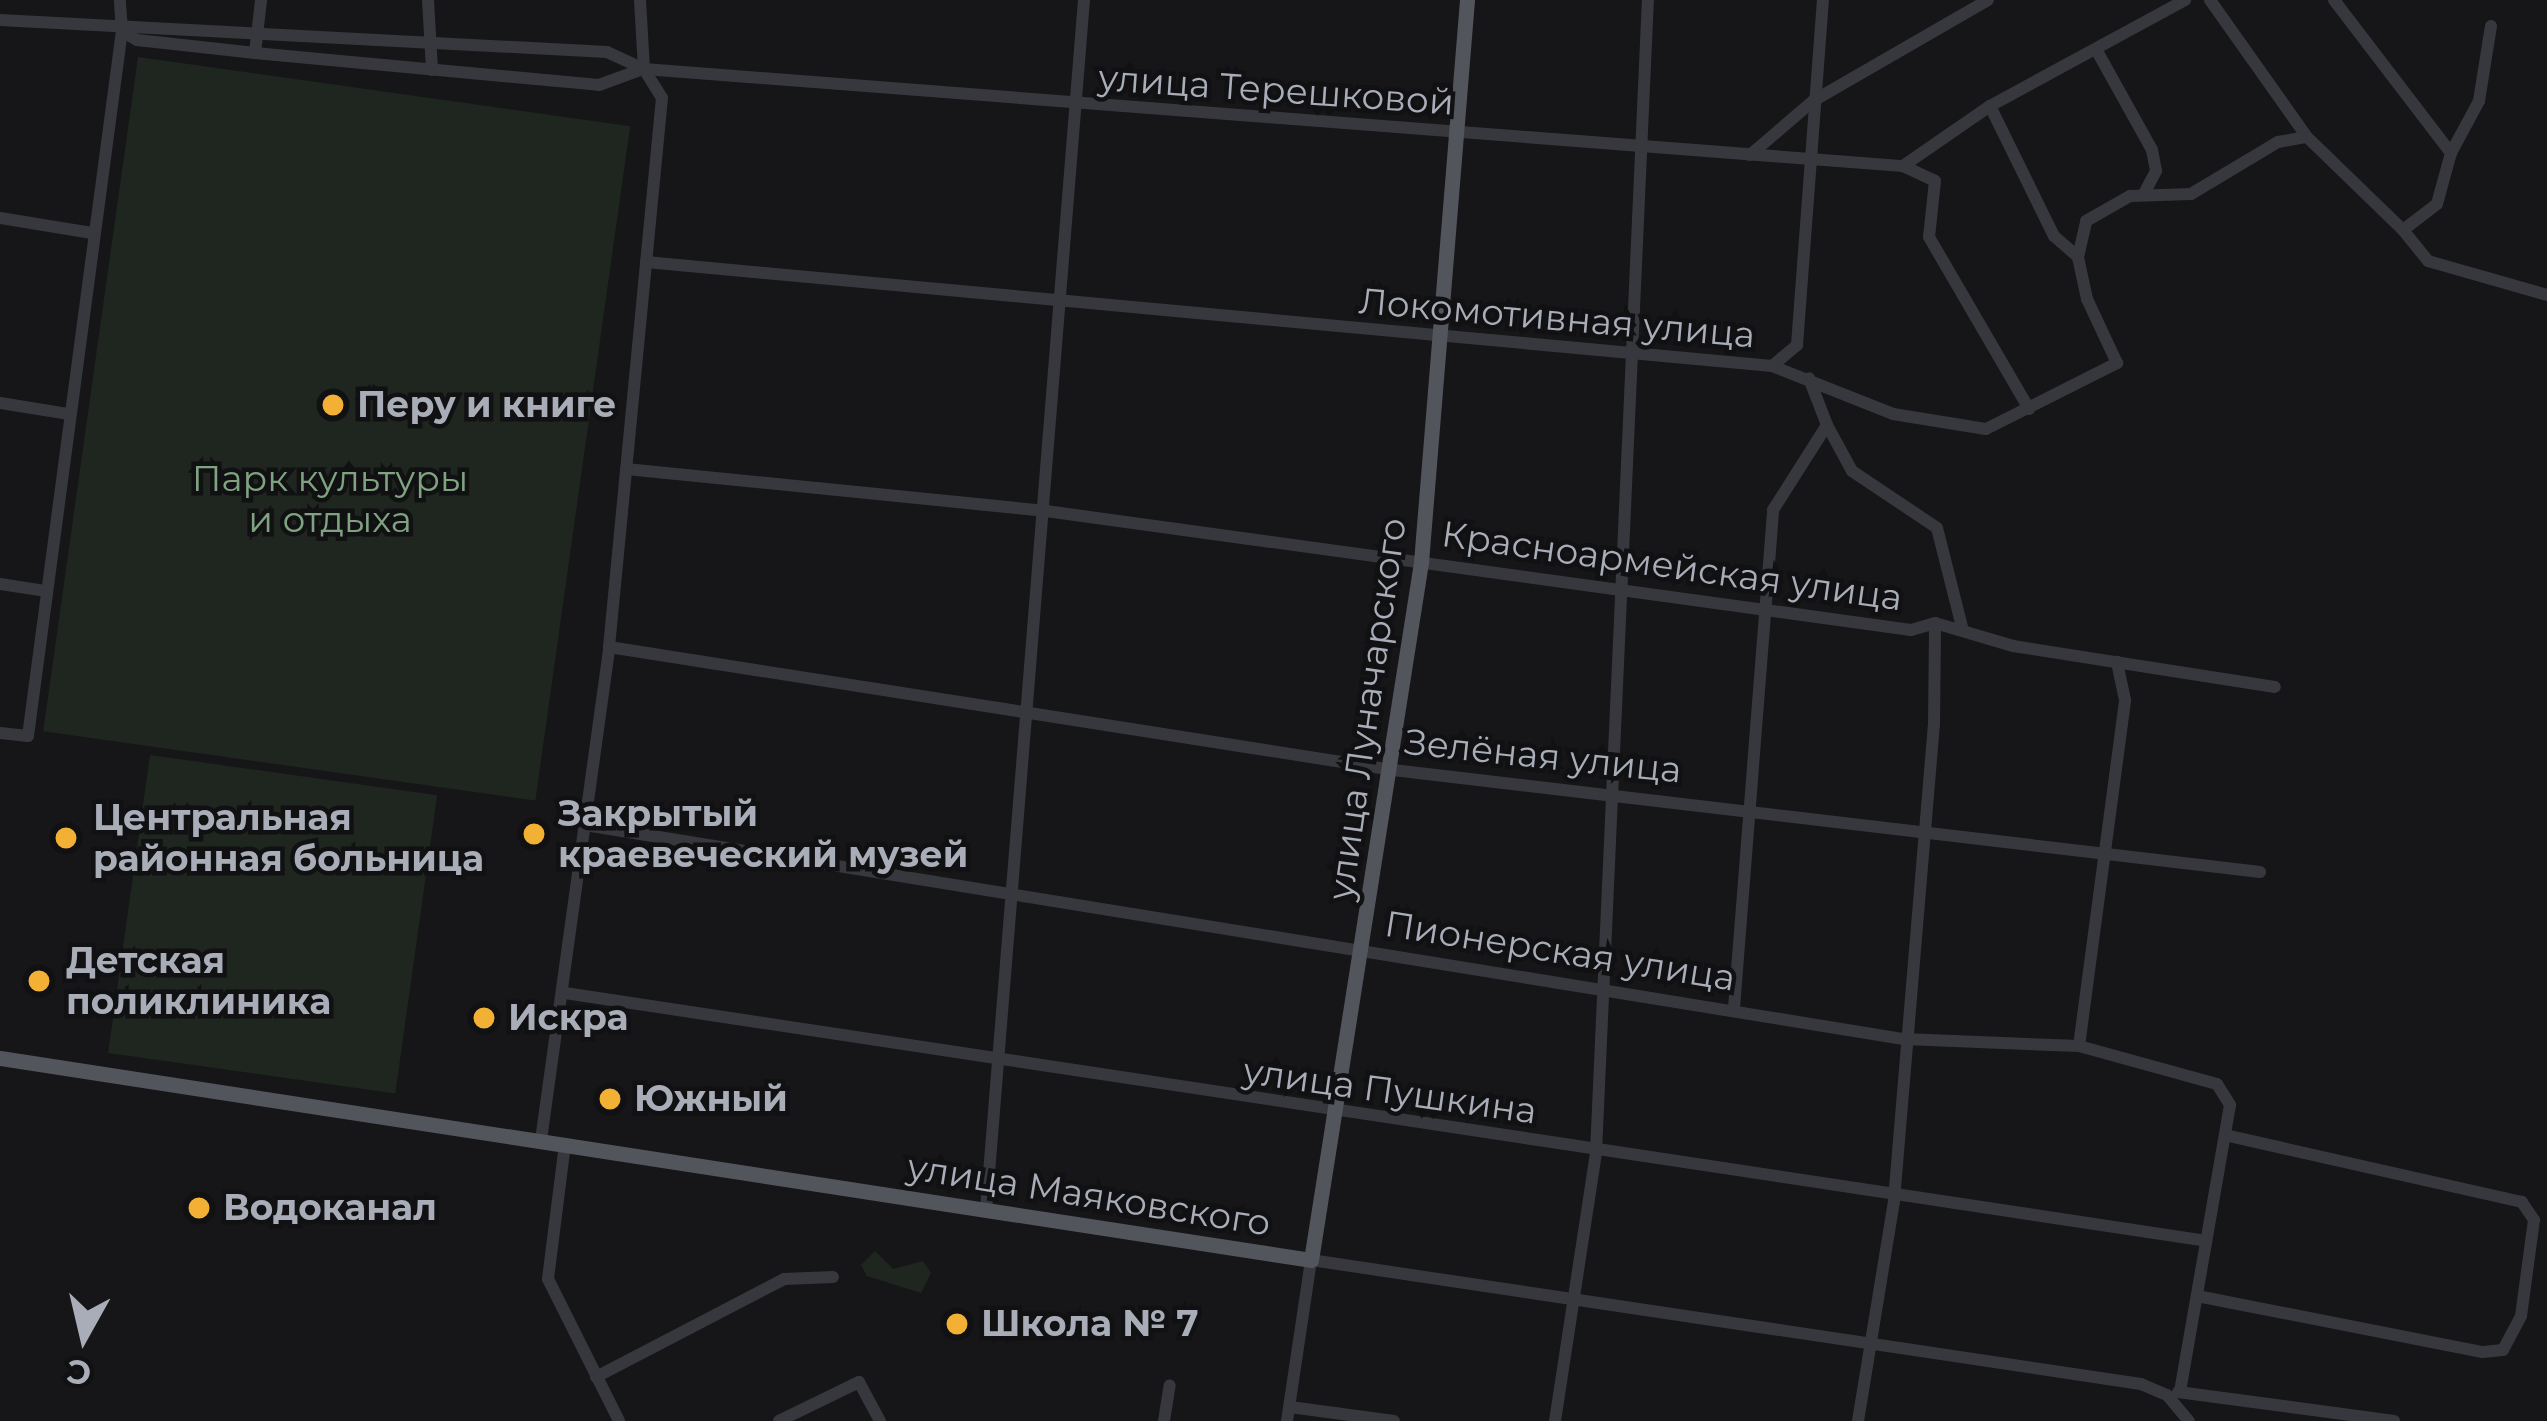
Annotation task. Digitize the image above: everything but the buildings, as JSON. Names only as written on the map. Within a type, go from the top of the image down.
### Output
[{"type":"main road","name":"улица Луначарского","points":[[1311,1260],[1393,770],[1421,562],[1467,0]]},
{"type":"main road","name":"улица Маяковского","points":[[0,1058],[1311,1260]]},
{"type":"street","points":[[0,733],[28,736],[122,31],[120,0]]},
{"type":"street","points":[[255,53],[261,0]]},
{"type":"street","points":[[428,0],[432,70]]},
{"type":"street","points":[[542,1140],[566,993],[609,646],[662,98],[644,69],[640,0]]},
{"type":"street","points":[[986,1210],[1011,893],[1032,716],[1084,0]]},
{"type":"street","points":[[1555,1421],[1596,1152],[1619,590],[1636,350],[1648,0]]},
{"type":"street","points":[[1772,366],[1797,345],[1822,0]]},
{"type":"street","points":[[1749,155],[1813,101],[1988,0]]},
{"type":"street","points":[[1903,166],[1990,106],[2185,0]]},
{"type":"street","points":[[2210,0],[2275,81],[2307,137],[2403,230],[2428,261],[2547,295]]},
{"type":"street","points":[[2334,0],[2451,153]]},
{"type":"street","name":"улица Терешковой","points":[[0,20],[122,31],[260,32],[607,52],[644,69],[1903,166]]},
{"type":"street","points":[[2403,230],[2437,204],[2451,153],[2480,101],[2491,26]]},
{"type":"street","name":"улица Терешковой","points":[[122,31],[137,40],[599,85],[644,69]]},
{"type":"street","points":[[2097,51],[2152,150],[2156,171],[2143,196]]},
{"type":"street","points":[[1990,106],[2054,236],[2078,257],[2086,220],[2143,196],[2191,194],[2278,142],[2307,137]]},
{"type":"street","points":[[1903,166],[1935,181],[1929,237],[2029,409]]},
{"type":"street","points":[[0,218],[92,233]]},
{"type":"street","name":"Локомотивная улица","points":[[646,262],[1060,298],[1438,341],[1636,350],[1772,366],[1893,414],[1986,429],[2117,363],[2087,299],[2078,257]]},
{"type":"street","points":[[1809,378],[1852,471],[1937,528],[1963,631]]},
{"type":"street","points":[[0,403],[69,414]]},
{"type":"street","points":[[1734,1008],[1760,610],[1773,510],[1827,425]]},
{"type":"street","name":"Красноармейская улица","points":[[626,469],[1046,512],[1910,630],[1935,623],[2117,662],[2275,687]]},
{"type":"street","points":[[0,584],[46,591]]},
{"type":"street","points":[[1858,1421],[1894,1199],[1924,831],[1935,623]]},
{"type":"street","name":"Зелёная улица","points":[[609,646],[1393,770],[2260,872]]},
{"type":"street","points":[[2079,1046],[2109,852],[2125,700],[2117,662]]},
{"type":"street","name":"Пионерская улица","points":[[585,825],[1604,994],[1734,1008],[1904,1039],[2079,1046],[2217,1084],[2230,1105],[2181,1387]]},
{"type":"street","name":"улица Пушкина","points":[[566,993],[1894,1199],[2206,1241]]},
{"type":"street","points":[[2197,1296],[2483,1352],[2504,1350],[2521,1316],[2533,1209],[2225,1135]]},
{"type":"street","points":[[565,1144],[548,1279],[619,1421]]},
{"type":"street","name":"улица Маяковского","points":[[1311,1260],[2141,1384],[2170,1397]]},
{"type":"street","name":"улица Луначарского","points":[[1288,1414],[1311,1260]]},
{"type":"street","points":[[596,1377],[784,1279],[833,1277]]},
{"type":"street","points":[[779,1421],[859,1382],[880,1421]]},
{"type":"street","points":[[1164,1421],[1170,1385]]},
{"type":"street","points":[[2189,1421],[2170,1397],[2181,1387],[2394,1421]]},
{"type":"street","points":[[1288,1414],[1394,1421]]},
{"type":"green space","name":"Парк культуры и отдыха","points":[[138,57],[630,126],[535,801],[43,731]]},
{"type":"green space","points":[[150,755],[437,795],[395,1093],[108,1053]]},
{"type":"green space","points":[[875,1251],[893,1269],[923,1261],[931,1273],[921,1293],[867,1276],[861,1265]]},
{"type":"place","name":"Перу и книге","points":[[333,405]]},
{"type":"place","name":"Закрытый краевеческий музей","points":[[534,834]]},
{"type":"place","name":"Центральная районная больница","points":[[66,838]]},
{"type":"place","name":"Детская поликлиника","points":[[39,981]]},
{"type":"place","name":"Искра","points":[[484,1018]]},
{"type":"place","name":"Южный","points":[[610,1099]]},
{"type":"place","name":"Водоканал","points":[[199,1208]]},
{"type":"place","name":"Школа № 7","points":[[957,1324]]}]
